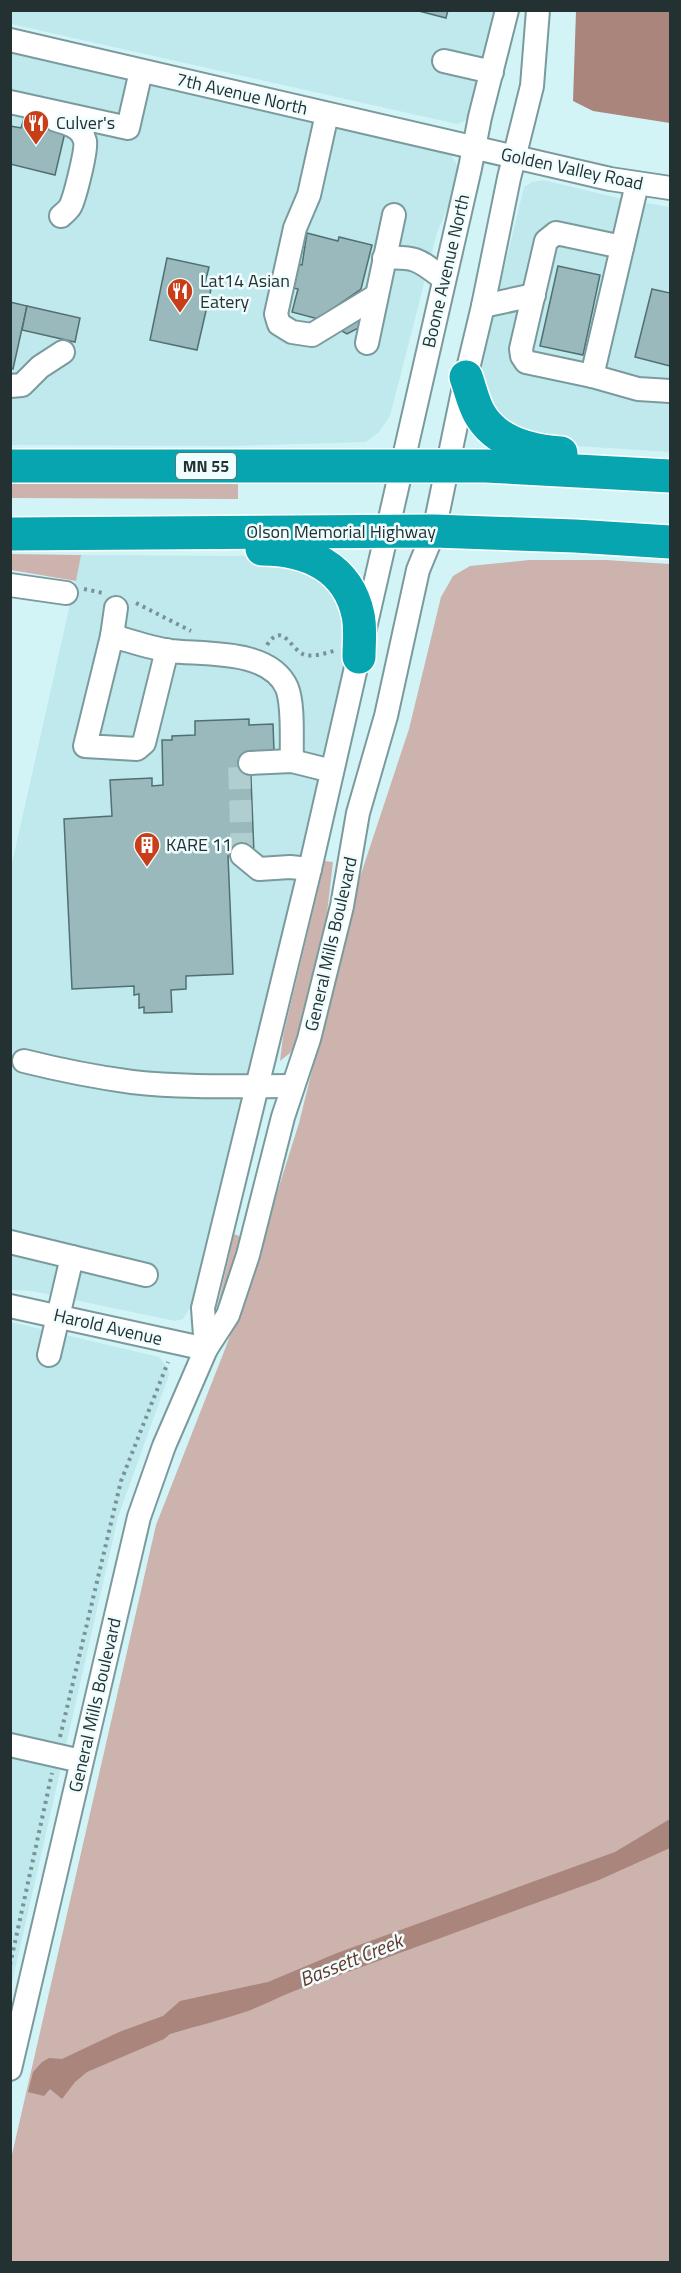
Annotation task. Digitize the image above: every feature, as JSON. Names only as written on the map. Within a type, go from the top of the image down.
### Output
[{"type":"highway","points":[[466,376],[479,412],[490,426],[527,449],[542,452],[670,460]]},
{"type":"highway","name":"MN 55","points":[[10,466],[447,466],[670,476]]},
{"type":"highway","name":"Olson Memorial Highway","points":[[10,534],[434,531],[670,542]]},
{"type":"highway","points":[[43,534],[130,550],[277,549],[308,556],[332,570],[344,583],[352,597],[358,616],[348,654]]},
{"type":"street","name":"Boone Avenue North","points":[[386,533],[507,10]]},
{"type":"street","points":[[434,531],[514,157],[532,86],[538,10]]},
{"type":"street","name":"7th Avenue North","points":[[10,40],[474,148]]},
{"type":"street","points":[[444,61],[492,72]]},
{"type":"street","points":[[10,102],[128,128],[141,71]]},
{"type":"street","points":[[10,109],[68,123],[79,130],[85,141],[70,208],[61,216]]},
{"type":"street","points":[[327,114],[309,195],[293,238],[276,314],[279,324],[291,332],[312,334],[376,296]]},
{"type":"street","name":"Golden Valley Road","points":[[474,148],[637,184],[670,188]]},
{"type":"street","points":[[601,378],[622,247],[637,184]]},
{"type":"street","points":[[367,343],[393,215]]},
{"type":"street","points":[[622,247],[556,233],[549,236],[521,349],[522,356],[526,362],[601,378],[638,390],[670,391]]},
{"type":"street","points":[[384,258],[406,257],[419,260],[444,279]]},
{"type":"street","points":[[483,306],[534,295]]},
{"type":"street","points":[[10,386],[22,385],[40,367],[63,352]]},
{"type":"street","points":[[601,378],[670,382]]},
{"type":"street","name":"General Mills Boulevard","points":[[10,2069],[139,1517],[164,1446],[206,1349],[228,1315],[239,1284],[283,1118],[309,1039],[342,906],[358,813],[386,716],[418,570],[434,531]]},
{"type":"street","name":"General Mills Boulevard","points":[[206,1349],[203,1308],[332,771],[348,654],[386,533]]},
{"type":"street","points":[[10,585],[66,593]]},
{"type":"street","points":[[116,608],[112,636],[85,746],[141,748],[167,650]]},
{"type":"street","points":[[112,636],[167,650],[244,658],[263,663],[274,669],[289,698],[292,761]]},
{"type":"street","points":[[250,763],[292,761],[332,771]]},
{"type":"street","points":[[242,855],[259,869],[290,867],[310,869]]},
{"type":"street","points":[[24,1061],[77,1074],[134,1082],[293,1086]]},
{"type":"street","points":[[10,1242],[146,1275]]},
{"type":"street","points":[[49,1355],[72,1257]]},
{"type":"street","name":"Harold Avenue","points":[[10,1306],[206,1349]]},
{"type":"street","points":[[10,1745],[81,1761]]},
{"type":"path","points":[[267,645],[270,640],[279,636],[284,637],[302,654],[308,656],[348,654]]},
{"type":"shaded area","points":[[11,10],[495,11],[472,109],[467,120],[457,124],[11,24]]},
{"type":"shaded area","points":[[11,53],[451,155],[458,166],[458,182],[437,233],[390,416],[379,432],[366,442],[232,446],[11,445]]},
{"type":"shaded area","points":[[543,180],[622,199],[670,207],[670,452],[545,444],[513,436],[482,390],[481,363],[524,187],[532,182]]},
{"type":"shaded area","points":[[238,481],[238,499],[11,498],[11,483]]},
{"type":"shaded area","points":[[11,554],[81,555],[76,581],[11,570]]},
{"type":"shaded area","points":[[81,555],[271,556],[306,565],[342,604],[347,650],[242,1111],[190,1308],[183,1319],[175,1321],[32,1291],[11,1290],[11,868]]},
{"type":"shaded area","points":[[529,560],[606,560],[670,564],[670,2262],[11,2262],[11,2159],[156,1525],[227,1344],[299,1123],[360,877],[409,729],[441,597],[453,576],[470,566]]},
{"type":"shaded area","points":[[325,861],[333,862],[326,922],[297,1040],[290,1053],[280,1061],[283,1036]]},
{"type":"shaded area","points":[[234,1234],[239,1236],[240,1246],[219,1310],[217,1309]]},
{"type":"shaded area","points":[[11,1322],[159,1357],[168,1368],[169,1375],[118,1517],[11,1987]]},
{"type":"water","points":[[576,11],[670,11],[670,123],[593,111],[573,101]]},
{"type":"water","name":"Bassett Creek","points":[[670,1819],[670,1848],[599,1880],[300,1989],[248,2011],[170,2034],[164,2039],[87,2072],[75,2082],[62,2099],[50,2089],[44,2096],[28,2092],[33,2072],[42,2062],[49,2058],[62,2059],[119,2032],[163,2016],[180,2001],[268,1982],[337,1953],[615,1852]]},
{"type":"building","points":[[415,10],[448,10],[446,18]]},
{"type":"building","name":"Culver's","points":[[24,118],[66,128],[55,175],[10,164],[10,126],[21,128]]},
{"type":"building","points":[[307,233],[338,241],[339,237],[372,245],[361,289],[318,319],[292,312],[298,289],[293,288],[299,264],[302,265]]},
{"type":"building","name":"Lat14 Asian Eatery","points":[[167,258],[209,267],[204,287],[211,289],[197,350],[150,340]]},
{"type":"building","points":[[558,266],[600,275],[583,355],[540,346]]},
{"type":"building","points":[[652,289],[670,293],[670,366],[635,357]]},
{"type":"building","points":[[347,299],[362,326],[347,334],[319,318]]},
{"type":"building","points":[[10,302],[27,306],[13,369],[10,368]]},
{"type":"building","points":[[27,306],[80,318],[75,342],[22,330]]},
{"type":"building","name":"KARE 11","points":[[249,719],[249,725],[273,724],[274,751],[250,752],[254,855],[228,856],[233,974],[186,976],[186,989],[171,990],[172,1012],[144,1013],[144,1007],[139,1008],[139,994],[134,995],[134,986],[72,989],[64,819],[112,816],[110,780],[152,778],[152,786],[163,785],[162,740],[172,740],[172,736],[195,735],[195,721]]},
{"type":"tunnel","points":[[242,855],[239,764],[250,763]]},
{"type":"place","name":"Culver's","points":[[36,146]]},
{"type":"place","name":"Lat14 Asian Eatery","points":[[180,314]]},
{"type":"place","name":"KARE 11","points":[[147,868]]}]
